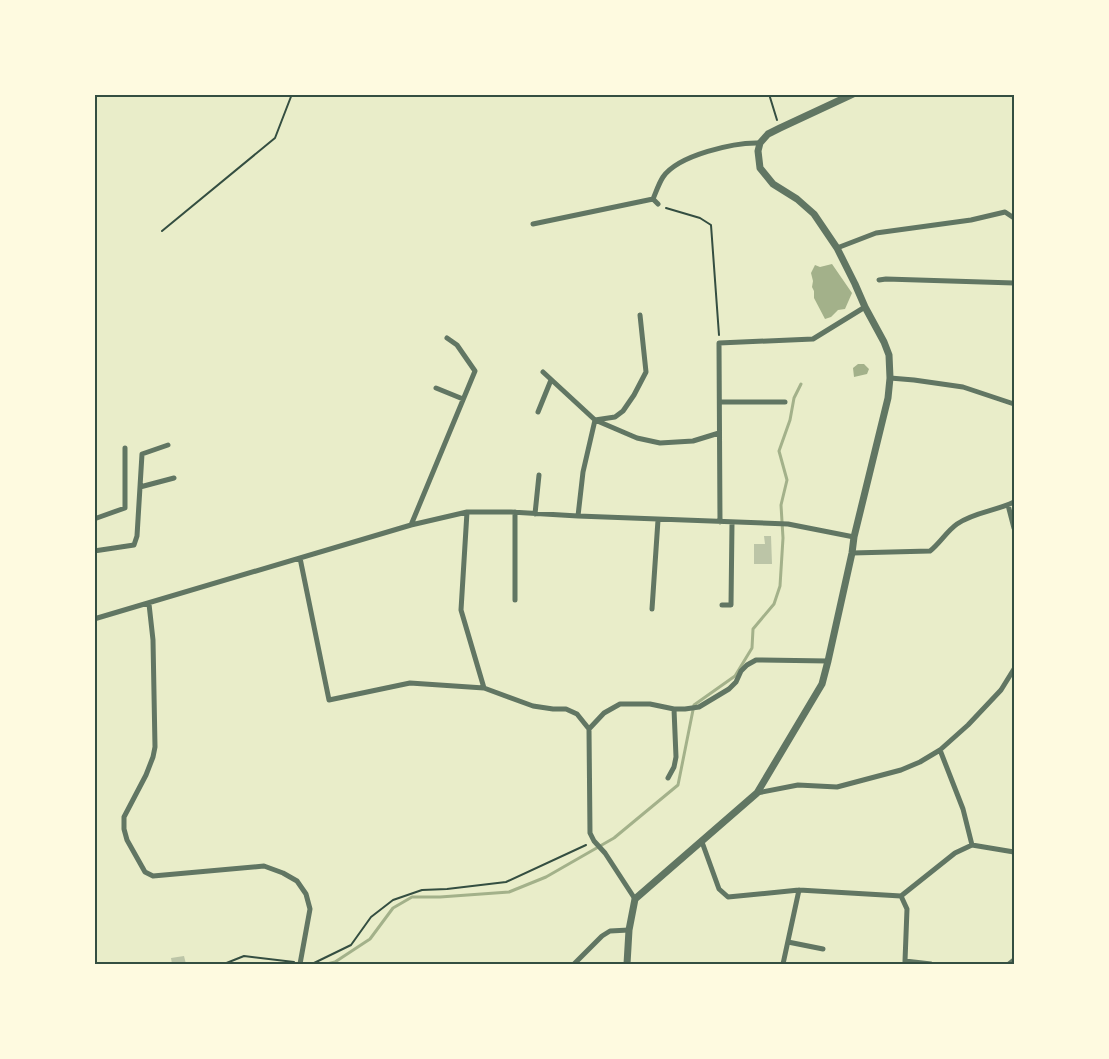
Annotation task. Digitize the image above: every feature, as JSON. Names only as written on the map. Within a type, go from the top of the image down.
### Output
[{"type":"street","points":[[627,964],[629,930],[635,899],[757,794],[822,684],[828,661],[854,537],[888,399],[890,378],[888,355],[884,342],[837,248],[814,214],[797,199],[773,184],[760,168],[758,152],[760,143],[768,135],[853,94]]},
{"type":"street","points":[[533,224],[656,201],[663,176],[676,165],[697,155],[730,146],[751,142],[760,143]]},
{"type":"street","points":[[837,248],[876,233],[971,220],[1005,212],[1014,218]]},
{"type":"street","points":[[879,280],[1014,283]]},
{"type":"street","points":[[720,522],[719,343],[813,339],[865,307]]},
{"type":"street","points":[[595,420],[615,417],[623,411],[646,372],[640,315]]},
{"type":"street","points":[[411,525],[475,371],[457,345],[447,338]]},
{"type":"street","points":[[543,372],[595,420],[637,438],[660,443],[693,441],[719,433]]},
{"type":"street","points":[[890,378],[963,387],[1014,404]]},
{"type":"street","points":[[538,412],[551,380]]},
{"type":"street","points":[[436,388],[463,399]]},
{"type":"street","points":[[720,402],[785,402]]},
{"type":"street","points":[[578,516],[595,420]]},
{"type":"street","points":[[94,551],[134,545],[137,536],[142,454],[168,445]]},
{"type":"street","points":[[94,519],[125,508],[125,448]]},
{"type":"street","points":[[535,514],[539,475]]},
{"type":"street","points":[[140,487],[174,478]]},
{"type":"street","points":[[852,553],[930,551],[955,525],[1014,502]]},
{"type":"street","points":[[1008,505],[1014,528]]},
{"type":"street","points":[[94,619],[411,525],[467,512],[516,512],[788,524],[854,537]]},
{"type":"street","points":[[467,512],[461,610],[484,688]]},
{"type":"street","points":[[515,600],[516,512]]},
{"type":"street","points":[[652,609],[658,520]]},
{"type":"street","points":[[722,605],[731,605],[732,523]]},
{"type":"street","points":[[300,558],[329,700],[410,683],[484,688],[533,706],[566,709],[577,714],[589,729],[590,833],[635,899]]},
{"type":"street","points":[[149,604],[153,640],[155,747],[146,775],[124,817],[127,840],[146,872],[153,876],[264,866],[297,881],[306,894],[310,909],[301,964]]},
{"type":"street","points":[[589,729],[604,713],[620,704],[650,704],[686,710],[699,707],[729,689],[736,682],[741,671],[756,660],[828,661]]},
{"type":"street","points":[[757,794],[798,785],[837,787],[901,770],[920,762],[940,750],[968,725],[1002,690],[1014,669]]},
{"type":"street","points":[[668,778],[676,757],[674,709]]},
{"type":"street","points":[[940,750],[963,809],[972,845]]},
{"type":"street","points":[[702,842],[719,889],[728,897],[800,890],[901,896],[955,853],[972,845],[1014,852]]},
{"type":"street","points":[[783,964],[800,890]]},
{"type":"street","points":[[901,896],[907,909],[905,963],[931,964]]},
{"type":"street","points":[[574,964],[610,931],[629,930]]},
{"type":"street","points":[[788,942],[823,949]]},
{"type":"street","points":[[1009,964],[1014,960]]},
{"type":"path","points":[[162,231],[275,138],[292,94]]},
{"type":"path","points":[[769,94],[780,128]]},
{"type":"path","points":[[656,201],[666,208],[682,211],[711,225],[719,343]]},
{"type":"path","points":[[224,964],[244,956],[312,964],[351,945],[371,917],[393,900],[422,890],[506,882],[596,843]]},
{"type":"shaded area","points":[[832,264],[852,293],[845,309],[838,310],[825,319],[814,298],[811,273],[815,265],[820,267]]},
{"type":"shaded area","points":[[858,364],[864,364],[869,369],[867,374],[854,377],[853,368]]},
{"type":"building","points":[[764,536],[771,536],[772,564],[754,564],[754,544],[765,544]]},
{"type":"building","points":[[184,956],[186,964],[172,964],[171,958]]},
{"type":"waterway","points":[[327,964],[335,962],[370,939],[393,908],[412,897],[509,892],[546,877],[614,838],[678,785],[694,705],[735,676],[752,648],[753,629],[774,604],[780,586],[783,538],[781,505],[787,480],[779,451],[790,420],[794,398],[801,384]]}]
